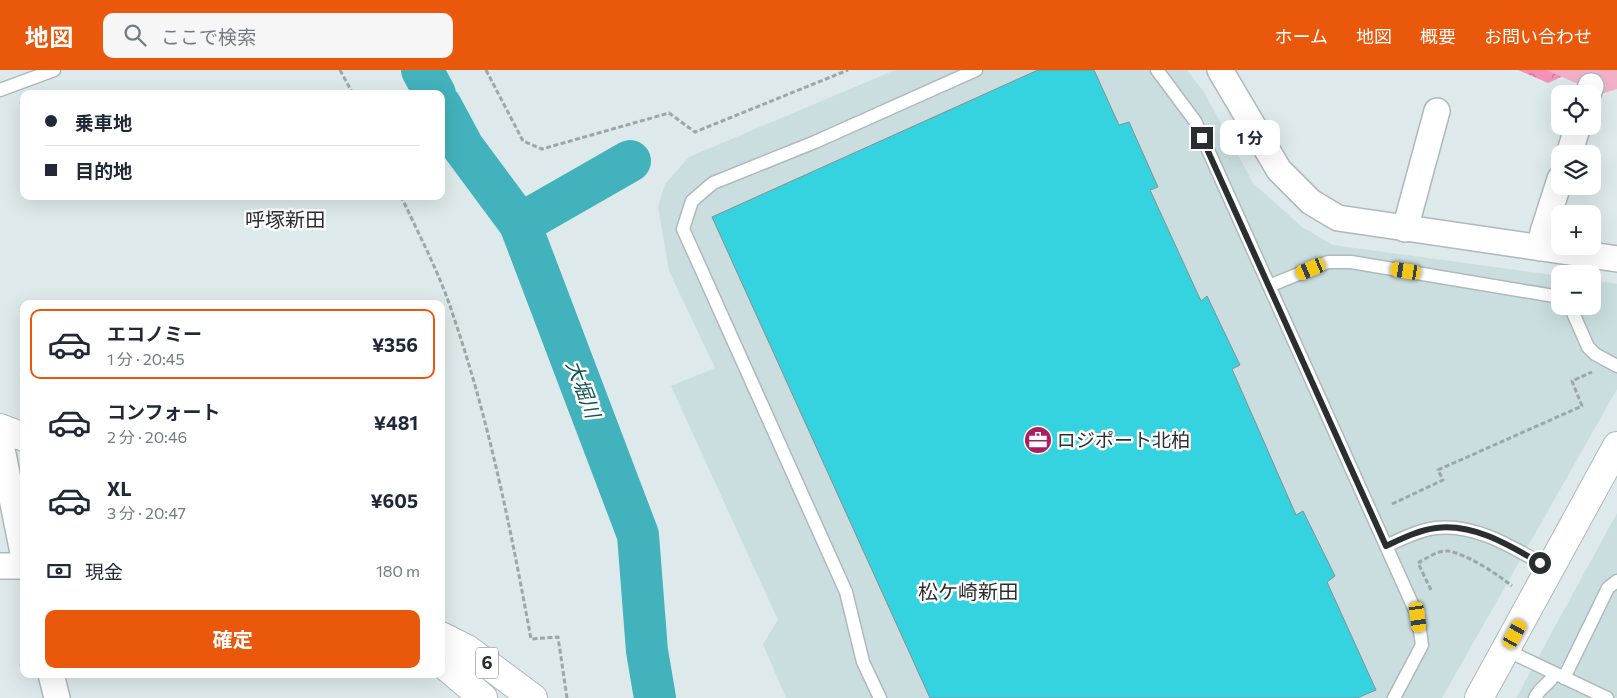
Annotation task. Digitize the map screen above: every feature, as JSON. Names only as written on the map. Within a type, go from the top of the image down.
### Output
[{"type":"main road","points":[[0,428],[20,436]]},
{"type":"main road","points":[[1479,698],[1617,446]]},
{"type":"main road","name":"6","points":[[445,638],[467,649],[530,697]]},
{"type":"main road","name":"6","points":[[445,665],[484,698]]},
{"type":"street","points":[[1220,70],[1279,170],[1311,202],[1338,218],[1617,259]]},
{"type":"street","points":[[1405,229],[1438,111]]},
{"type":"street","points":[[1540,248],[1542,232],[1555,195]]},
{"type":"street","points":[[0,439],[20,538]]},
{"type":"street","points":[[0,566],[20,566]]},
{"type":"street","points":[[52,678],[56,698]]},
{"type":"lane","points":[[0,90],[54,70]]},
{"type":"lane","points":[[880,698],[863,662],[846,592],[683,229],[692,201],[713,183],[815,142],[976,70]]},
{"type":"lane","points":[[1157,70],[1195,122],[1418,617],[1422,645],[1394,698]]},
{"type":"lane","points":[[1270,286],[1328,262],[1351,262],[1551,295]]},
{"type":"lane","points":[[1574,315],[1588,347],[1595,354],[1617,366]]},
{"type":"lane","points":[[1386,546],[1407,536],[1436,528],[1468,529],[1499,541],[1551,569]]},
{"type":"lane","points":[[1534,698],[1538,690],[1559,675],[1608,588],[1617,581]]},
{"type":"lane","points":[[1506,650],[1607,698]]},
{"type":"path","points":[[340,70],[351,90]]},
{"type":"path","points":[[486,70],[523,141],[542,149],[669,113],[695,132],[848,70]]},
{"type":"path","points":[[403,200],[453,314],[481,408],[514,543],[531,639],[558,637],[567,698]]},
{"type":"path","points":[[1392,504],[1443,480],[1438,470],[1582,406],[1572,381],[1594,372]]},
{"type":"path","points":[[1431,590],[1418,563],[1433,555],[1447,551],[1472,560],[1495,573],[1512,586]]},
{"type":"shaded area","points":[[895,70],[1187,70],[1204,92],[1253,183],[1302,227],[1333,245],[1551,275],[1551,315],[1601,315],[1601,281],[1617,284],[1617,389],[1442,698],[786,698],[763,644],[778,620],[671,386],[715,368],[669,271],[658,207],[665,184],[689,157]]},
{"type":"shaded area","points":[[1546,70],[1617,70],[1617,89],[1601,94],[1601,85],[1580,85]]},
{"type":"shaded area","points":[[1617,513],[1617,698],[1516,698]]},
{"type":"green space","points":[[1518,70],[1617,70],[1568,74],[1548,83]]},
{"type":"building","name":"ロジポート北柏","points":[[1038,70],[1094,70],[1119,125],[1129,122],[1158,187],[1150,190],[1201,301],[1207,296],[1240,365],[1232,369],[1296,515],[1303,511],[1335,576],[1327,582],[1376,690],[1357,698],[930,698],[712,217]]},
{"type":"waterway","name":"大堀川","points":[[422,70],[433,90]]},
{"type":"waterway","name":"大堀川","points":[[445,113],[463,147],[520,224],[638,535],[647,651],[655,698]]},
{"type":"waterway","points":[[520,224],[630,161]]},
{"type":"place","name":"ロジポート北柏","points":[[1038,440]]},
{"type":"district","name":"呼塚新田","points":[[285,220]]},
{"type":"district","name":"松ケ崎新田","points":[[968,592]]},
{"type":"route","points":[[1202,138],[1386,546],[1407,536],[1436,528],[1468,529],[1499,541],[1540,563]]}]
